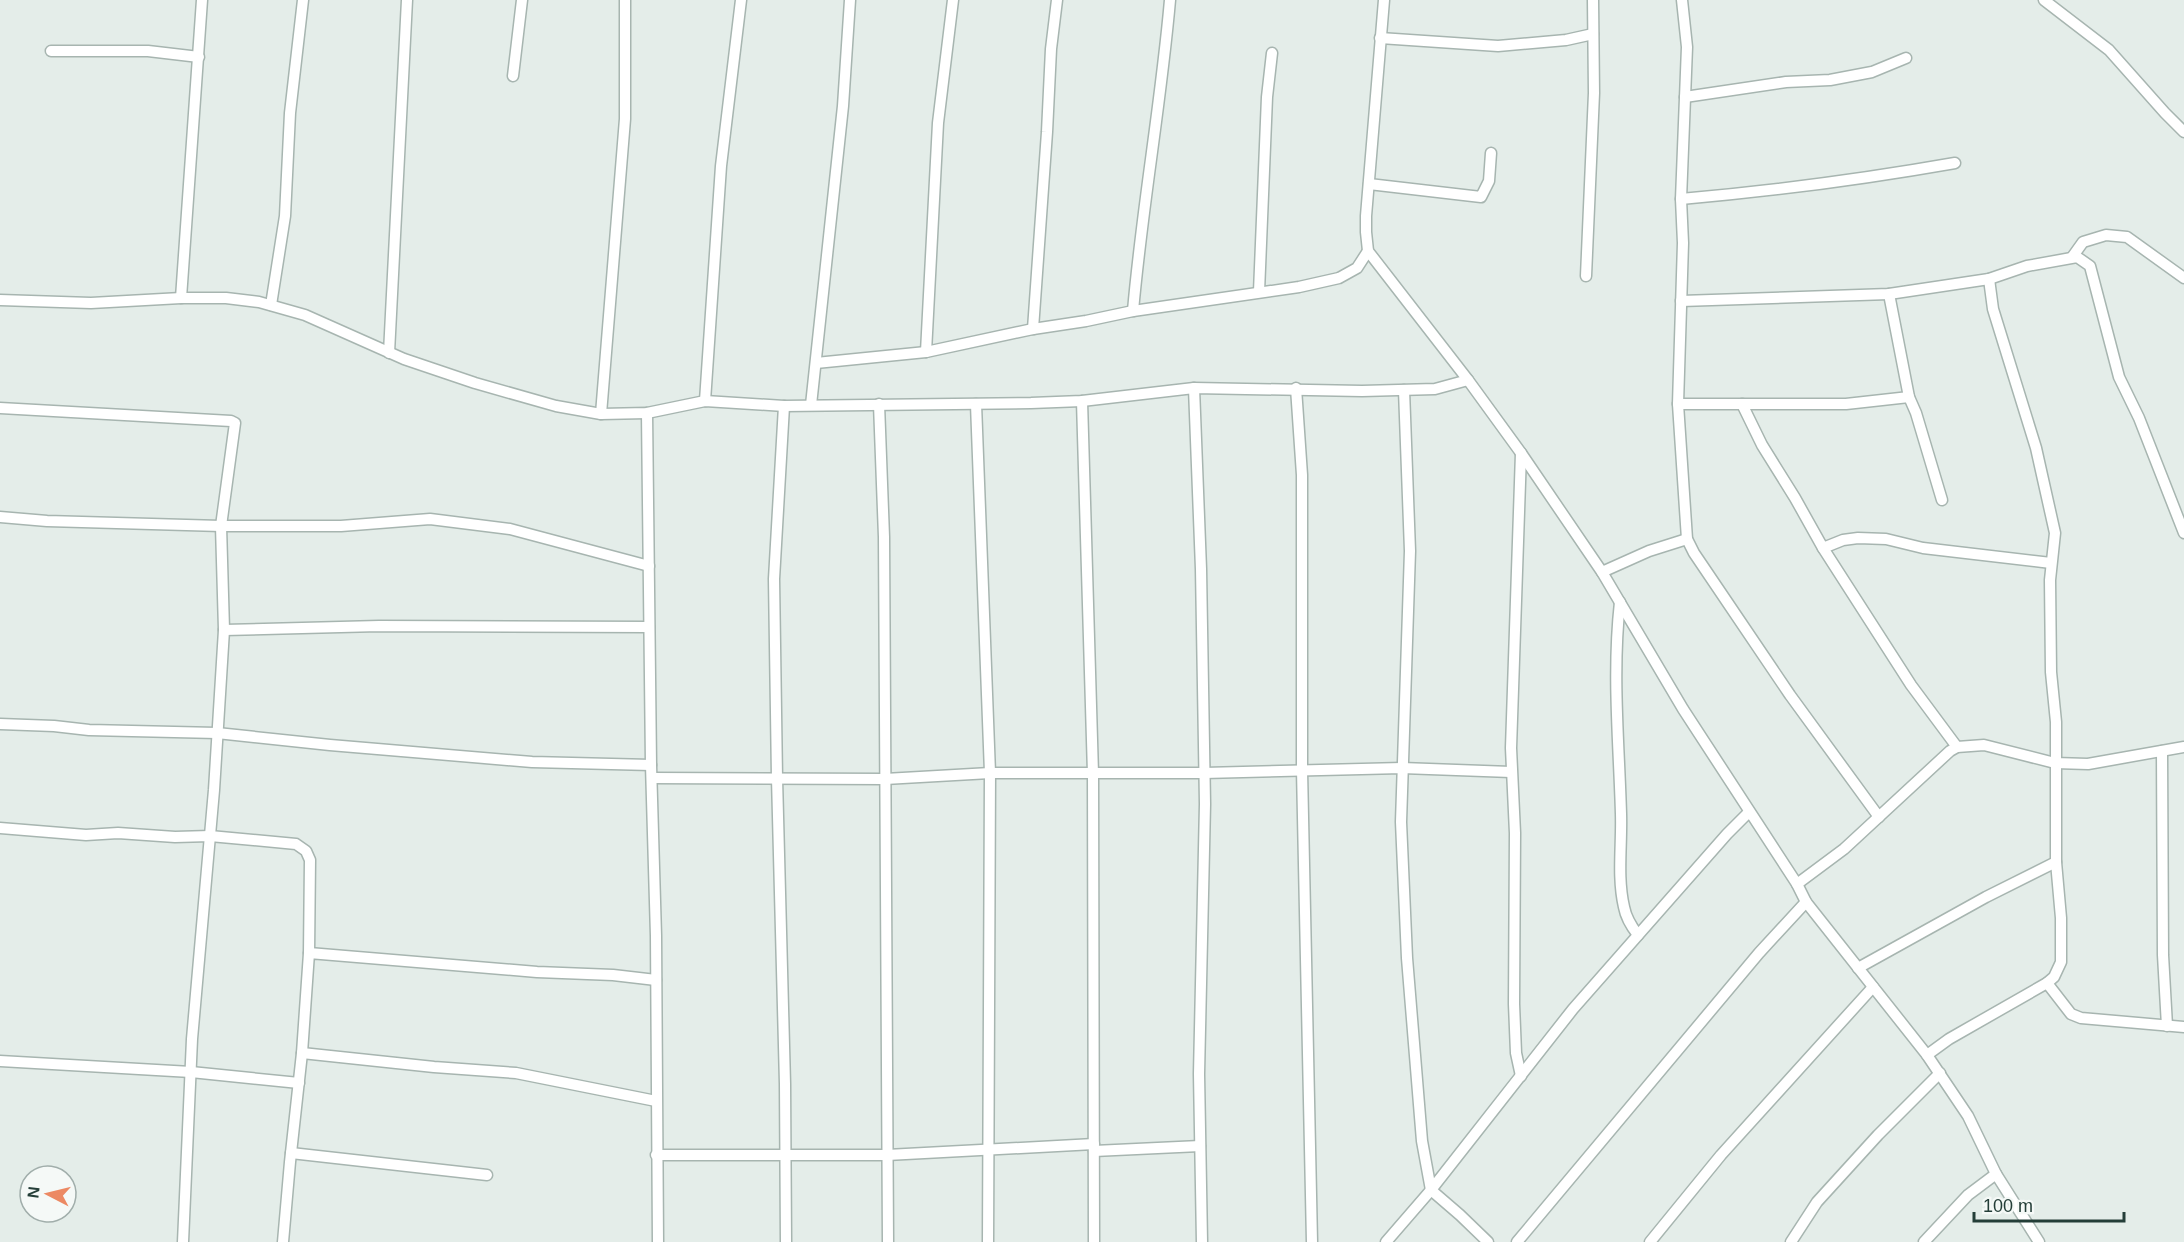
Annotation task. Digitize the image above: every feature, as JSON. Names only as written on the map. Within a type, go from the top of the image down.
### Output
[{"type":"street","points":[[181,298],[202,0]]},
{"type":"street","points":[[271,305],[285,216],[290,113],[303,0]]},
{"type":"street","points":[[389,353],[407,0]]},
{"type":"street","points":[[513,76],[522,0]]},
{"type":"street","points":[[601,414],[625,119],[625,0]]},
{"type":"street","points":[[705,401],[721,166],[741,0]]},
{"type":"street","points":[[811,405],[842,117],[850,0]]},
{"type":"street","points":[[926,352],[938,123],[953,0]]},
{"type":"street","points":[[1033,329],[1051,48],[1058,0]]},
{"type":"street","points":[[1133,310],[1139,241],[1170,0]]},
{"type":"street","points":[[1384,0],[1369,184],[1366,232],[1368,250],[1468,380],[1602,572],[1683,709],[1797,884],[1806,902],[1928,1055],[1968,1116],[1996,1174],[2039,1242]]},
{"type":"street","points":[[1586,276],[1594,93],[1593,0]]},
{"type":"street","points":[[1682,0],[1687,47],[1681,199],[1683,243],[1678,404],[1687,539],[1694,553],[1790,695],[1879,816]]},
{"type":"street","points":[[2044,0],[2109,50],[2164,113],[2184,132]]},
{"type":"street","points":[[1380,38],[1498,46],[1566,40],[1593,34]]},
{"type":"street","points":[[51,51],[148,51],[199,57]]},
{"type":"street","points":[[1259,292],[1265,129],[1272,53]]},
{"type":"street","points":[[1685,97],[1786,82],[1830,80],[1872,72],[1906,58]]},
{"type":"street","points":[[1369,184],[1481,197],[1489,181],[1491,153]]},
{"type":"street","points":[[1681,199],[1792,189],[1955,163]]},
{"type":"street","points":[[2073,256],[2084,242],[2106,235],[2127,237],[2184,278]]},
{"type":"street","points":[[816,363],[926,352],[1133,310],[1299,287],[1339,278],[1357,267],[1368,250]]},
{"type":"street","points":[[1681,301],[1889,294],[1989,279],[2027,266],[2073,256],[2083,260],[2090,266],[2119,377],[2139,418],[2184,533]]},
{"type":"street","points":[[1928,1055],[1949,1039],[2047,983],[2054,977],[2061,962],[2061,918],[2056,862],[2056,723],[2051,672],[2051,563],[2055,551],[2053,520],[2036,448],[1993,309],[1989,279]]},
{"type":"street","points":[[1889,294],[1909,397],[1942,500]]},
{"type":"street","points":[[0,300],[91,303],[226,298],[259,302],[305,315],[389,353],[475,383],[556,406],[601,414],[647,413],[705,401],[784,406],[976,404],[1082,401],[1194,388],[1435,389],[1468,380]]},
{"type":"street","points":[[1194,388],[1201,569],[1204,774],[1199,1074],[1202,1242]]},
{"type":"street","points":[[1296,388],[1302,475],[1302,770],[1312,1242]]},
{"type":"street","points":[[1404,390],[1410,551],[1401,822],[1407,958],[1422,1141],[1431,1190],[1488,1242]]},
{"type":"street","points":[[1678,404],[1846,404],[1909,397]]},
{"type":"street","points":[[1082,401],[1093,774],[1094,1242]]},
{"type":"street","points":[[879,404],[884,537],[888,1242]]},
{"type":"street","points":[[976,404],[990,772],[988,1242]]},
{"type":"street","points":[[1742,404],[1762,445],[1823,548],[1911,685],[1958,747]]},
{"type":"street","points":[[784,406],[774,579],[786,1242]]},
{"type":"street","points":[[0,408],[234,422],[220,526],[224,630],[191,1072],[183,1242]]},
{"type":"street","points":[[647,413],[658,1242]]},
{"type":"street","points":[[1521,453],[1511,772],[1515,833],[1514,1004],[1516,1053],[1521,1076]]},
{"type":"street","points":[[0,517],[47,521],[220,526],[341,526],[430,519],[510,529],[649,566]]},
{"type":"street","points":[[1823,548],[1843,540],[1858,538],[2051,563]]},
{"type":"street","points":[[1602,572],[1649,551],[1687,539]]},
{"type":"street","points":[[1620,602],[1615,661],[1621,817],[1620,864],[1623,906],[1629,925],[1638,935]]},
{"type":"street","points":[[224,630],[379,626],[649,627]]},
{"type":"street","points":[[0,724],[89,730],[217,733],[330,746],[532,762],[651,765]]},
{"type":"street","points":[[1797,884],[1844,849],[1950,751],[1958,747],[1984,745],[2055,764],[2088,764],[2184,747]]},
{"type":"street","points":[[2162,752],[2163,955],[2167,1026]]},
{"type":"street","points":[[652,778],[885,779],[990,772],[1204,774],[1402,768],[1511,772]]},
{"type":"street","points":[[1386,1242],[1431,1190],[1573,1009],[1749,812]]},
{"type":"street","points":[[0,828],[86,835],[118,833],[175,837],[210,836],[296,844],[306,850],[310,860],[309,953],[302,1053],[283,1242]]},
{"type":"street","points":[[1857,968],[1986,897],[2056,862]]},
{"type":"street","points":[[1517,1242],[1760,953],[1806,902]]},
{"type":"street","points":[[309,953],[656,980]]},
{"type":"street","points":[[2047,983],[2071,1014],[2080,1018],[2184,1027]]},
{"type":"street","points":[[1650,1242],[1664,1228],[1721,1155],[1873,987]]},
{"type":"street","points":[[302,1053],[516,1073],[656,1101]]},
{"type":"street","points":[[0,1061],[191,1072],[299,1083]]},
{"type":"street","points":[[1791,1242],[1817,1203],[1878,1135],[1940,1073]]},
{"type":"street","points":[[656,1155],[887,1155],[988,1150],[1200,1146]]},
{"type":"street","points":[[291,1153],[486,1175]]},
{"type":"street","points":[[1924,1242],[1968,1195],[1996,1174]]}]
